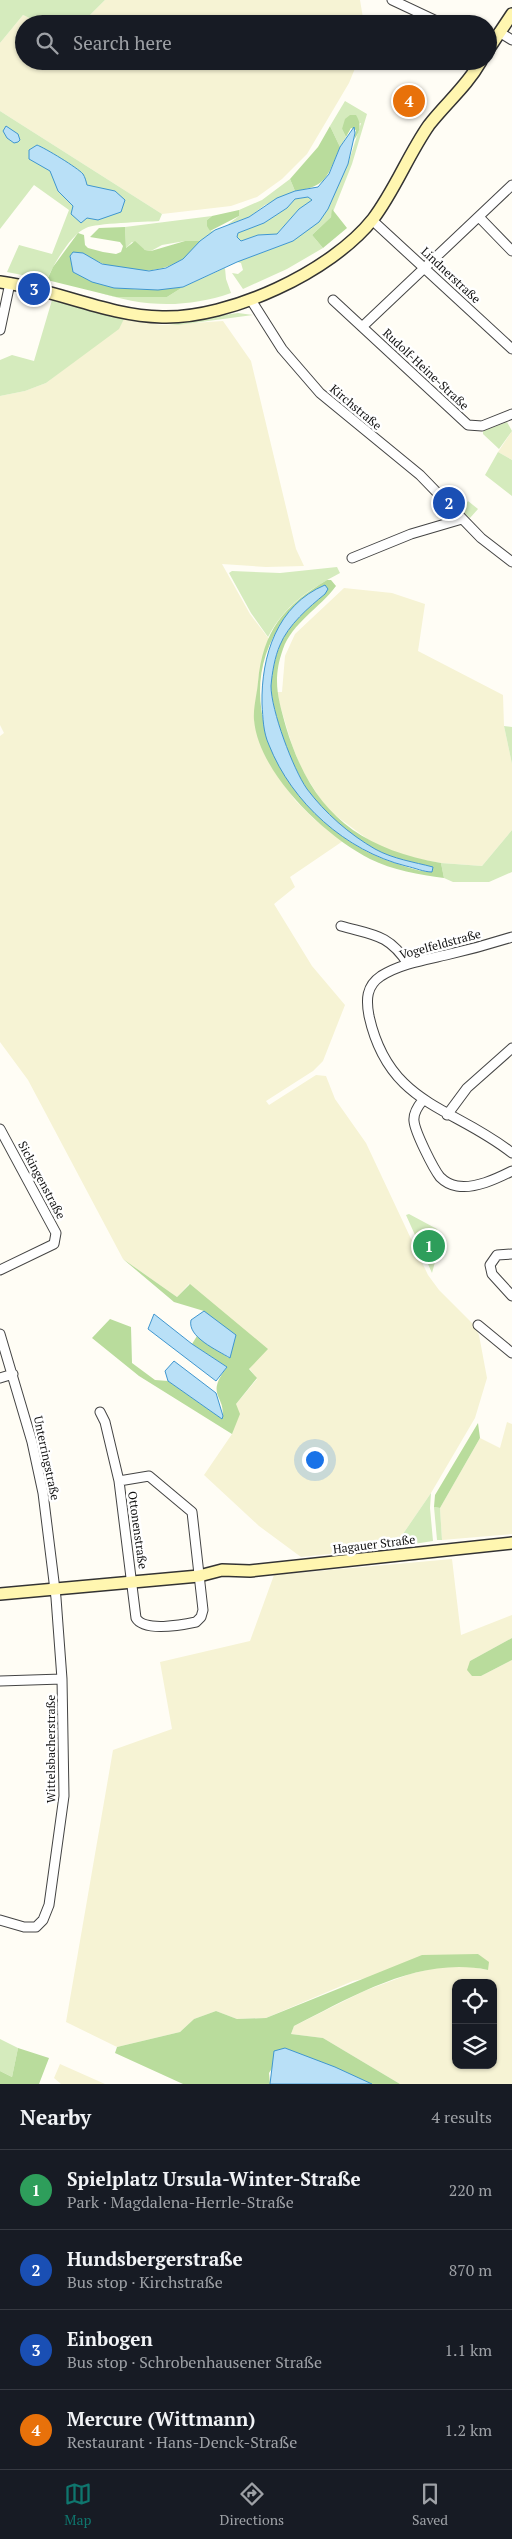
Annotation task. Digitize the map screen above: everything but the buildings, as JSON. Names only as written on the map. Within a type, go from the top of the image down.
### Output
[{"type":"street","points":[[392,0],[424,15]]},
{"type":"street","points":[[497,35],[512,14]]},
{"type":"street","points":[[499,32],[512,40]]},
{"type":"street","points":[[0,330],[3,281],[131,314],[162,317],[218,311],[251,300],[300,276],[337,254],[372,220],[390,195],[428,127],[468,83],[476,70]]},
{"type":"street","points":[[362,327],[512,185]]},
{"type":"street","points":[[479,217],[512,251]]},
{"type":"street","name":"Lindnerstraße","points":[[372,220],[512,349]]},
{"type":"street","name":"Kirchstraße","points":[[251,300],[287,355],[320,393],[420,475],[481,538],[512,562]]},
{"type":"street","name":"Rudolf-Heine-Straße","points":[[333,300],[471,427],[482,426],[512,414]]},
{"type":"street","points":[[352,558],[411,534],[462,519]]},
{"type":"street","points":[[341,926],[388,940],[401,953],[408,964]]},
{"type":"street","name":"Vogelfeldstraße","points":[[423,1100],[405,1084],[388,1063],[375,1036],[367,1008],[368,994],[374,982],[389,972],[408,964],[512,937]]},
{"type":"street","points":[[447,1115],[467,1088],[512,1048]]},
{"type":"street","points":[[512,1153],[481,1132],[447,1115],[423,1100],[415,1112],[414,1124],[436,1170],[444,1181],[456,1186],[467,1186],[497,1178],[512,1171]]},
{"type":"street","name":"Sickingenstraße","points":[[0,1129],[56,1233],[54,1244],[0,1270]]},
{"type":"street","points":[[512,1254],[497,1256],[490,1265],[492,1274],[512,1296]]},
{"type":"street","points":[[478,1325],[512,1353]]},
{"type":"street","name":"Unterringstraße","points":[[0,1334],[32,1442],[43,1493],[55,1589]]},
{"type":"street","points":[[0,1378],[13,1374]]},
{"type":"street","name":"Ottonenstraße","points":[[100,1412],[105,1422],[119,1481],[135,1614],[138,1622],[145,1626],[192,1623],[201,1617],[203,1610],[194,1517],[191,1510],[148,1476],[119,1481]]},
{"type":"street","name":"Hagauer Straße","points":[[0,1594],[201,1576],[222,1570],[239,1572],[512,1543]]},
{"type":"street","name":"Wittelsbacherstraße","points":[[0,1920],[24,1928],[36,1927],[42,1920],[49,1905],[64,1796],[62,1679],[55,1589]]},
{"type":"street","points":[[0,1681],[62,1679]]},
{"type":"shaded area","points":[[105,0],[360,0],[362,15],[90,15]]},
{"type":"shaded area","points":[[15,25],[15,70],[354,70],[349,83],[307,154],[282,179],[257,197],[231,206],[162,214],[0,111],[0,43]]},
{"type":"shaded area","points":[[124,319],[162,325],[223,321],[251,361],[296,549],[304,566],[266,567],[222,564],[250,614],[269,639],[259,674],[254,720],[260,741],[271,766],[295,800],[314,819],[343,841],[290,877],[295,887],[274,904],[312,966],[345,1005],[323,1061],[313,1071],[266,1101],[269,1105],[316,1075],[326,1076],[335,1099],[366,1143],[428,1275],[439,1290],[474,1325],[479,1335],[487,1378],[475,1418],[431,1493],[394,1547],[301,1557],[259,1526],[204,1475],[232,1434],[236,1404],[257,1379],[189,1284],[177,1297],[123,1259],[28,1080],[0,1042],[0,736],[4,733],[0,725],[0,396],[25,391],[46,383],[120,326]]},
{"type":"shaded area","points":[[512,431],[512,460],[498,452]]},
{"type":"shaded area","points":[[344,588],[392,593],[425,604],[418,651],[503,695],[504,726],[512,764],[512,830],[482,866],[441,863],[408,857],[377,846],[332,813],[321,800],[302,770],[292,745],[276,692],[282,692],[285,656],[295,634]]},
{"type":"shaded area","points":[[507,1422],[512,1424],[512,1534],[442,1540],[440,1508],[480,1438],[500,1448]]},
{"type":"shaded area","points":[[452,1559],[461,1635],[512,1615],[512,1638],[470,1661],[481,1676],[512,1660],[512,2084],[400,2084],[323,2038],[291,2034],[294,2026],[364,1991],[410,1974],[439,1967],[466,1966],[488,1970],[478,1954],[353,1981],[266,2018],[237,2019],[216,2011],[194,2019],[180,2032],[117,2047],[66,2022],[113,1750],[172,1729],[160,1662],[250,1641],[274,1575]]},
{"type":"shaded area","points":[[60,2064],[105,2084],[61,2084],[54,2078]]},
{"type":"green space","points":[[0,0],[105,0],[90,15],[15,15],[15,25],[0,43]]},
{"type":"green space","points":[[345,101],[367,114],[352,164],[331,217],[312,235],[323,248],[287,269],[243,289],[232,273],[238,274],[243,270],[241,263],[237,262],[293,241],[328,209],[348,164],[361,123],[342,129],[346,137],[340,147],[330,126]]},
{"type":"green space","points":[[0,111],[162,214],[159,221],[91,226],[80,231],[58,259],[47,280],[7,272],[19,245],[52,254],[69,210],[34,185],[0,229]]},
{"type":"green space","points":[[350,115],[356,115],[360,125],[354,140],[356,130],[351,128],[346,137],[342,129],[345,119]]},
{"type":"green space","points":[[330,126],[340,147],[329,172],[321,182],[314,186],[295,191],[290,179],[318,147]]},
{"type":"green space","points":[[290,179],[295,191],[265,205],[249,217],[227,225],[239,216],[239,210],[262,200]]},
{"type":"green space","points":[[308,197],[313,200],[299,209],[277,234],[258,235],[241,241],[237,237],[238,233],[264,223],[287,208],[295,199]]},
{"type":"green space","points":[[332,209],[347,228],[323,248],[312,235],[331,217]]},
{"type":"green space","points":[[239,210],[239,216],[210,231],[207,226],[207,220],[212,216]]},
{"type":"green space","points":[[212,216],[207,220],[210,231],[215,230],[200,241],[185,241],[162,245],[151,251],[145,250],[132,242],[126,248],[125,227]]},
{"type":"green space","points":[[125,227],[126,248],[135,241],[145,250],[151,251],[185,241],[200,241],[181,260],[170,266],[158,269],[145,271],[118,268],[105,265],[83,253],[73,272],[86,279],[113,287],[154,289],[183,287],[167,297],[116,297],[47,280],[53,267],[78,233],[84,235],[85,245],[88,248],[116,254],[121,252],[123,246],[120,242],[90,237],[99,228]]},
{"type":"green space","points":[[225,268],[226,279],[231,293],[214,298],[180,304],[163,304],[146,303],[116,297],[167,297],[183,287]]},
{"type":"green space","points":[[52,300],[179,321],[238,313],[253,315],[178,325],[124,319],[119,329],[46,383],[25,391],[0,396],[0,360],[12,355],[34,361]]},
{"type":"green space","points":[[507,422],[512,431],[499,449],[483,434],[483,431]]},
{"type":"green space","points":[[498,452],[512,460],[512,496],[485,475]]},
{"type":"green space","points":[[468,501],[478,509],[470,518],[462,511]]},
{"type":"green space","points":[[337,567],[340,573],[298,599],[282,616],[268,637],[251,613],[229,573],[232,571],[280,573]]},
{"type":"green space","points":[[327,580],[331,580],[336,586],[300,623],[287,640],[280,660],[277,680],[277,689],[286,727],[296,756],[309,781],[324,803],[341,820],[361,835],[384,847],[441,863],[444,878],[416,874],[387,866],[352,849],[315,819],[297,801],[281,782],[268,761],[259,741],[254,720],[261,664],[265,648],[278,621],[312,590]],"holes":[[[325,585],[325,594],[288,630],[280,645],[274,665],[271,686],[272,696],[289,754],[307,789],[321,806],[356,837],[375,849],[396,858],[433,867],[432,872],[417,870],[392,862],[358,847],[327,824],[300,795],[278,762],[265,727],[260,690],[266,653],[285,619],[298,604],[313,591]]]},
{"type":"green space","points":[[504,726],[512,727],[512,764]]},
{"type":"green space","points":[[512,830],[512,872],[489,882],[453,882],[444,878],[441,863],[482,866]]},
{"type":"green space","points":[[409,1214],[437,1229],[441,1240],[432,1273],[406,1215]]},
{"type":"green space","points":[[123,1259],[177,1297],[190,1284],[268,1349],[249,1369],[257,1378],[236,1404],[240,1414],[232,1434],[139,1376],[92,1338],[110,1319],[131,1327],[132,1363],[155,1380],[168,1381],[222,1419],[223,1411],[217,1384],[227,1367],[192,1344],[197,1336],[229,1358],[204,1311],[174,1302]]},
{"type":"green space","points":[[478,1423],[480,1438],[440,1508],[434,1507],[435,1495]]},
{"type":"green space","points":[[431,1493],[430,1508],[433,1541],[394,1547]]},
{"type":"green space","points":[[434,1507],[440,1508],[442,1540],[437,1540]]},
{"type":"green space","points":[[512,1638],[512,1660],[481,1676],[472,1676],[467,1670],[470,1661]]},
{"type":"green space","points":[[478,1954],[489,1962],[488,1970],[462,1967],[412,1974],[364,1991],[294,2026],[291,2034],[323,2038],[400,2084],[372,2084],[285,2048],[269,2073],[270,2084],[183,2084],[115,2053],[117,2047],[180,2032],[194,2019],[216,2011],[237,2019],[266,2018],[422,1955]]},
{"type":"green space","points":[[0,2039],[18,2048],[12,2077],[0,2071]]},
{"type":"green space","points":[[18,2048],[49,2058],[39,2084],[0,2084],[0,2071],[12,2077]]},
{"type":"water","points":[[6,126],[18,134],[20,140],[18,142],[14,143],[7,138],[3,131]]},
{"type":"water","points":[[354,127],[355,133],[348,164],[328,209],[319,222],[293,241],[237,262],[183,287],[158,290],[114,288],[92,282],[73,272],[70,256],[73,252],[83,253],[102,264],[149,271],[166,268],[183,259],[200,241],[215,230],[249,217],[277,198],[295,191],[318,187],[329,174],[340,147]],"holes":[[[308,197],[312,200],[299,209],[277,234],[258,235],[241,241],[237,237],[238,233],[264,223],[287,208],[295,199]]]},
{"type":"water","points":[[37,145],[80,171],[84,175],[87,185],[115,191],[125,200],[121,212],[98,220],[87,218],[81,223],[71,214],[73,206],[58,191],[50,171],[29,159],[29,150]]},
{"type":"water","points":[[325,585],[328,589],[325,594],[288,630],[275,659],[271,686],[272,696],[284,739],[301,780],[338,822],[356,837],[375,849],[396,858],[433,867],[432,872],[384,859],[363,849],[324,822],[292,786],[279,766],[267,740],[262,704],[262,686],[269,651],[275,634],[295,605],[308,594]]},
{"type":"water","points":[[204,1311],[236,1335],[230,1358],[204,1342],[194,1332],[191,1320]]},
{"type":"water","points":[[154,1314],[192,1344],[227,1367],[216,1381],[148,1329]]},
{"type":"water","points":[[174,1361],[216,1393],[223,1416],[222,1419],[168,1381],[165,1371]]},
{"type":"water","points":[[285,2048],[335,2067],[372,2084],[270,2084],[274,2051]]},
{"type":"place","name":"Mercure (Wittmann)","points":[[409,101]]},
{"type":"place","name":"Einbogen","points":[[34,289]]},
{"type":"place","name":"Hundsbergerstraße","points":[[449,503]]},
{"type":"place","name":"Spielplatz Ursula-Winter-Straße","points":[[429,1246]]}]
